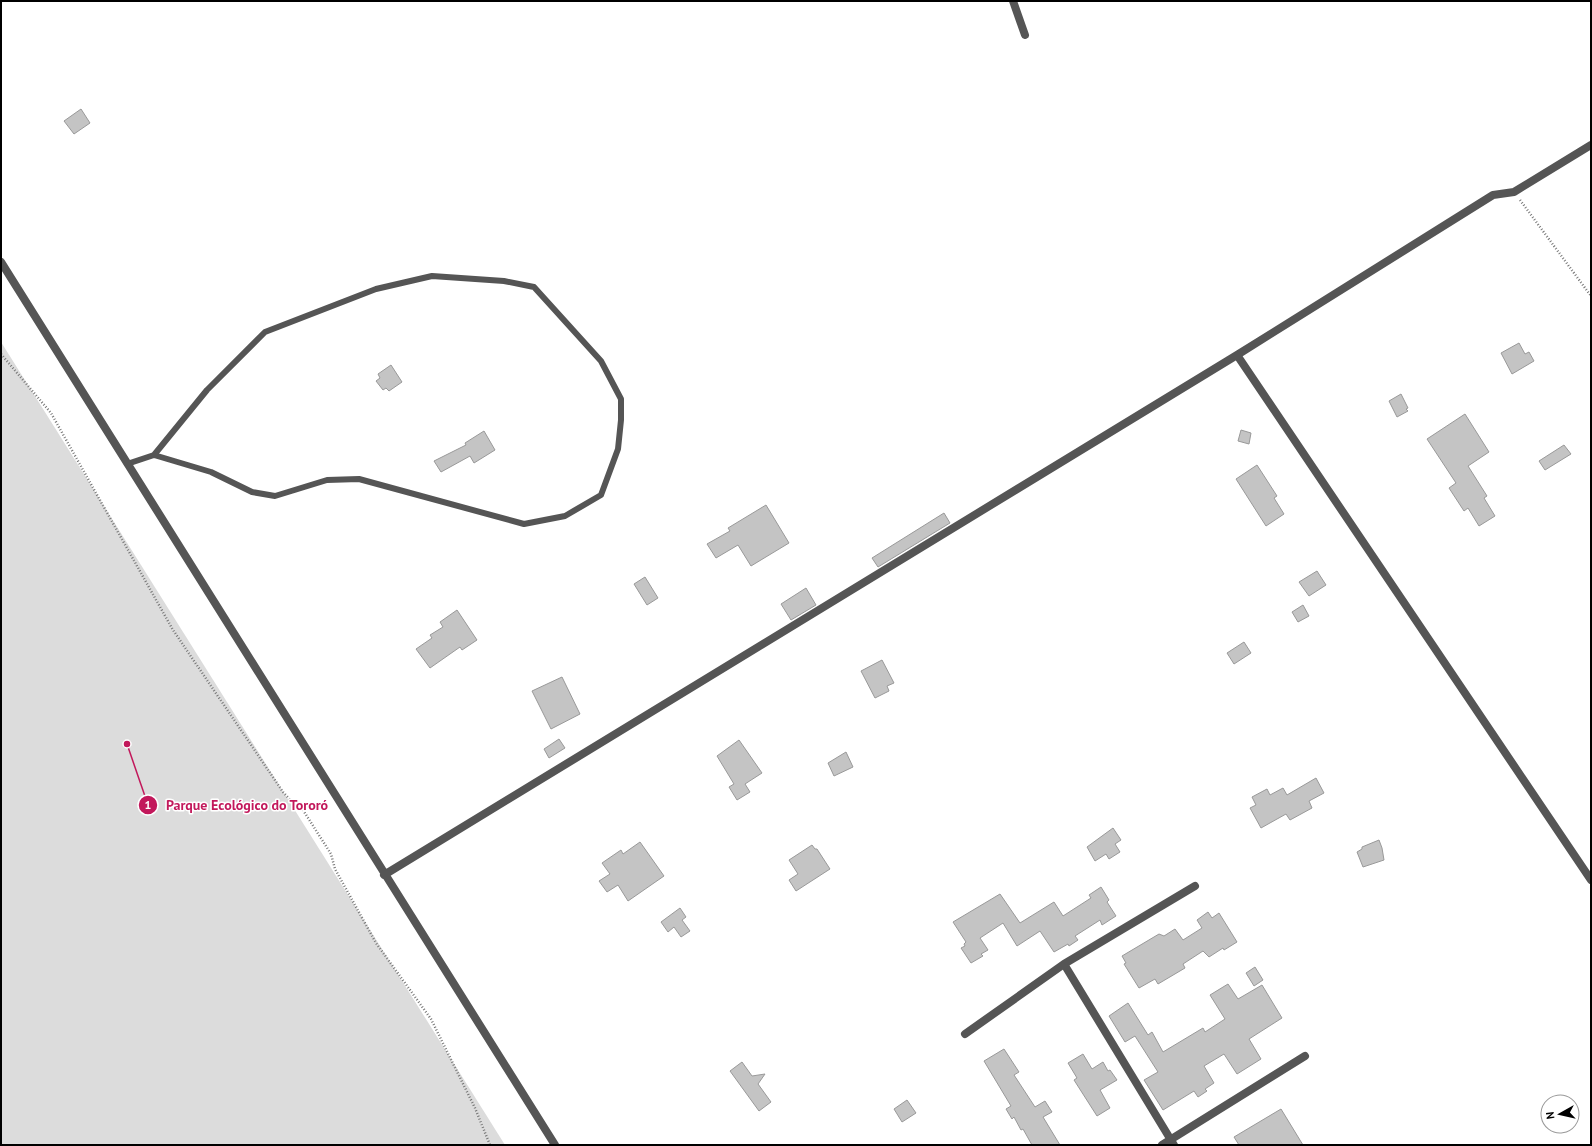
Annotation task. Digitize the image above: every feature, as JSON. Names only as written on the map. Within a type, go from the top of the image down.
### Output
[{"type":"street","points":[[1013,1],[1025,35]]},
{"type":"street","points":[[384,875],[1237,355],[1493,195],[1514,192],[1591,145]]},
{"type":"street","points":[[1,262],[384,875],[555,1145]]},
{"type":"street","points":[[1237,355],[1591,880]]},
{"type":"street","points":[[965,1034],[1064,964],[1195,886]]},
{"type":"street","points":[[1064,964],[1172,1142]]},
{"type":"street","points":[[1162,1145],[1172,1142],[1305,1056]]},
{"type":"lane","points":[[127,464],[154,455],[207,390],[265,332],[376,289],[432,276],[504,281],[534,287],[601,361],[621,399],[621,420],[618,449],[601,495],[565,516],[524,524],[359,480],[327,480],[275,496],[252,492],[211,472],[154,455]]},
{"type":"path","points":[[1514,192],[1591,296]]},
{"type":"path","points":[[1,354],[51,414],[173,630],[284,792],[294,804],[303,810],[331,854],[335,869],[376,943],[431,1019],[475,1108],[489,1145]]},
{"type":"shaded area","points":[[1,342],[505,1145],[1,1145]]},
{"type":"building","points":[[81,109],[90,123],[74,134],[64,121]]},
{"type":"building","points":[[1519,343],[1525,354],[1529,352],[1534,361],[1512,374],[1501,353]]},
{"type":"building","points":[[391,365],[402,382],[389,391],[386,388],[383,390],[376,381],[380,378],[378,374]]},
{"type":"building","points":[[1401,394],[1408,411],[1397,417],[1389,401]]},
{"type":"building","points":[[1465,414],[1489,452],[1468,466],[1487,496],[1484,498],[1495,516],[1479,526],[1468,508],[1464,511],[1449,488],[1456,483],[1427,439]]},
{"type":"building","points":[[1241,430],[1251,433],[1249,444],[1238,441]]},
{"type":"building","points":[[484,431],[495,450],[474,463],[470,456],[441,472],[434,461],[466,445],[465,443]]},
{"type":"building","points":[[1564,445],[1571,454],[1545,470],[1539,461]]},
{"type":"building","points":[[1257,465],[1277,496],[1274,498],[1284,514],[1266,526],[1236,479]]},
{"type":"building","points":[[766,505],[789,543],[751,566],[738,545],[716,558],[707,544],[730,531],[728,528]]},
{"type":"building","points":[[944,513],[950,523],[878,567],[872,558]]},
{"type":"building","points":[[1317,571],[1326,585],[1309,596],[1299,582]]},
{"type":"building","points":[[645,577],[658,598],[647,605],[634,584]]},
{"type":"building","points":[[806,588],[816,605],[791,620],[781,604]]},
{"type":"building","points":[[1303,605],[1309,616],[1298,622],[1292,612]]},
{"type":"building","points":[[457,610],[477,640],[462,650],[460,647],[430,668],[416,649],[432,638],[430,635],[443,627],[440,622]]},
{"type":"building","points":[[1244,642],[1251,653],[1234,664],[1227,653]]},
{"type":"building","points":[[882,660],[894,683],[887,686],[889,691],[875,698],[861,671]]},
{"type":"building","points":[[562,677],[580,714],[551,729],[532,691]]},
{"type":"building","points":[[559,739],[565,748],[549,758],[544,749]]},
{"type":"building","points":[[739,740],[762,773],[745,784],[750,792],[737,800],[729,787],[734,784],[717,756]]},
{"type":"building","points":[[846,752],[853,767],[834,776],[828,763]]},
{"type":"building","points":[[1316,778],[1324,793],[1309,801],[1312,808],[1290,820],[1286,814],[1261,828],[1250,808],[1256,805],[1252,797],[1267,789],[1270,795],[1283,788],[1287,795]]},
{"type":"building","points":[[1113,828],[1121,840],[1115,844],[1120,852],[1109,859],[1106,854],[1095,861],[1087,847]]},
{"type":"building","points":[[1379,840],[1384,860],[1363,867],[1357,852],[1362,849],[1362,847]]},
{"type":"building","points":[[640,842],[664,876],[628,901],[618,885],[607,892],[599,881],[610,874],[602,863],[621,850],[623,854]]},
{"type":"building","points":[[812,845],[815,849],[817,849],[830,869],[796,891],[789,880],[798,874],[789,860]]},
{"type":"building","points":[[1101,887],[1109,900],[1107,902],[1116,916],[1102,925],[1100,920],[1075,936],[1078,940],[1069,946],[1068,944],[1054,952],[1040,931],[1017,946],[1003,923],[980,938],[988,950],[981,954],[983,956],[971,963],[961,948],[965,946],[964,944],[966,942],[953,922],[1000,894],[1020,923],[1054,902],[1063,916],[1091,898],[1089,895]]},
{"type":"building","points":[[680,908],[686,917],[682,920],[690,931],[681,937],[674,927],[668,932],[661,922]]},
{"type":"building","points":[[1208,912],[1212,918],[1219,913],[1237,942],[1224,950],[1223,948],[1209,957],[1203,951],[1183,964],[1185,968],[1158,984],[1155,979],[1139,988],[1124,964],[1126,963],[1122,956],[1159,934],[1164,936],[1175,929],[1183,940],[1202,928],[1197,920]]},
{"type":"building","points":[[1255,967],[1263,980],[1254,986],[1246,973]]},
{"type":"building","points":[[1228,984],[1238,999],[1262,985],[1282,1018],[1249,1039],[1261,1059],[1237,1074],[1224,1054],[1204,1066],[1214,1083],[1205,1089],[1207,1091],[1198,1097],[1194,1091],[1163,1110],[1144,1080],[1158,1072],[1135,1036],[1125,1042],[1109,1016],[1128,1003],[1148,1035],[1152,1032],[1163,1052],[1203,1028],[1205,1032],[1225,1019],[1210,995]]},
{"type":"building","points":[[1004,1049],[1019,1072],[1014,1075],[1035,1107],[1045,1101],[1052,1112],[1043,1117],[1060,1145],[1032,1145],[1023,1129],[1021,1130],[1014,1117],[1012,1119],[1006,1109],[1011,1106],[984,1061]]},
{"type":"building","points":[[1083,1054],[1092,1069],[1103,1062],[1108,1071],[1110,1070],[1117,1080],[1100,1090],[1110,1108],[1097,1116],[1074,1080],[1077,1078],[1068,1063]]},
{"type":"building","points":[[742,1062],[752,1076],[765,1074],[758,1084],[771,1102],[759,1111],[730,1071]]},
{"type":"building","points":[[907,1100],[916,1113],[902,1122],[894,1109]]},
{"type":"building","points":[[1281,1109],[1303,1145],[1239,1145],[1234,1137]]},
{"type":"place","name":"Parque Ecológico do Tororó","points":[[127,744]]}]
